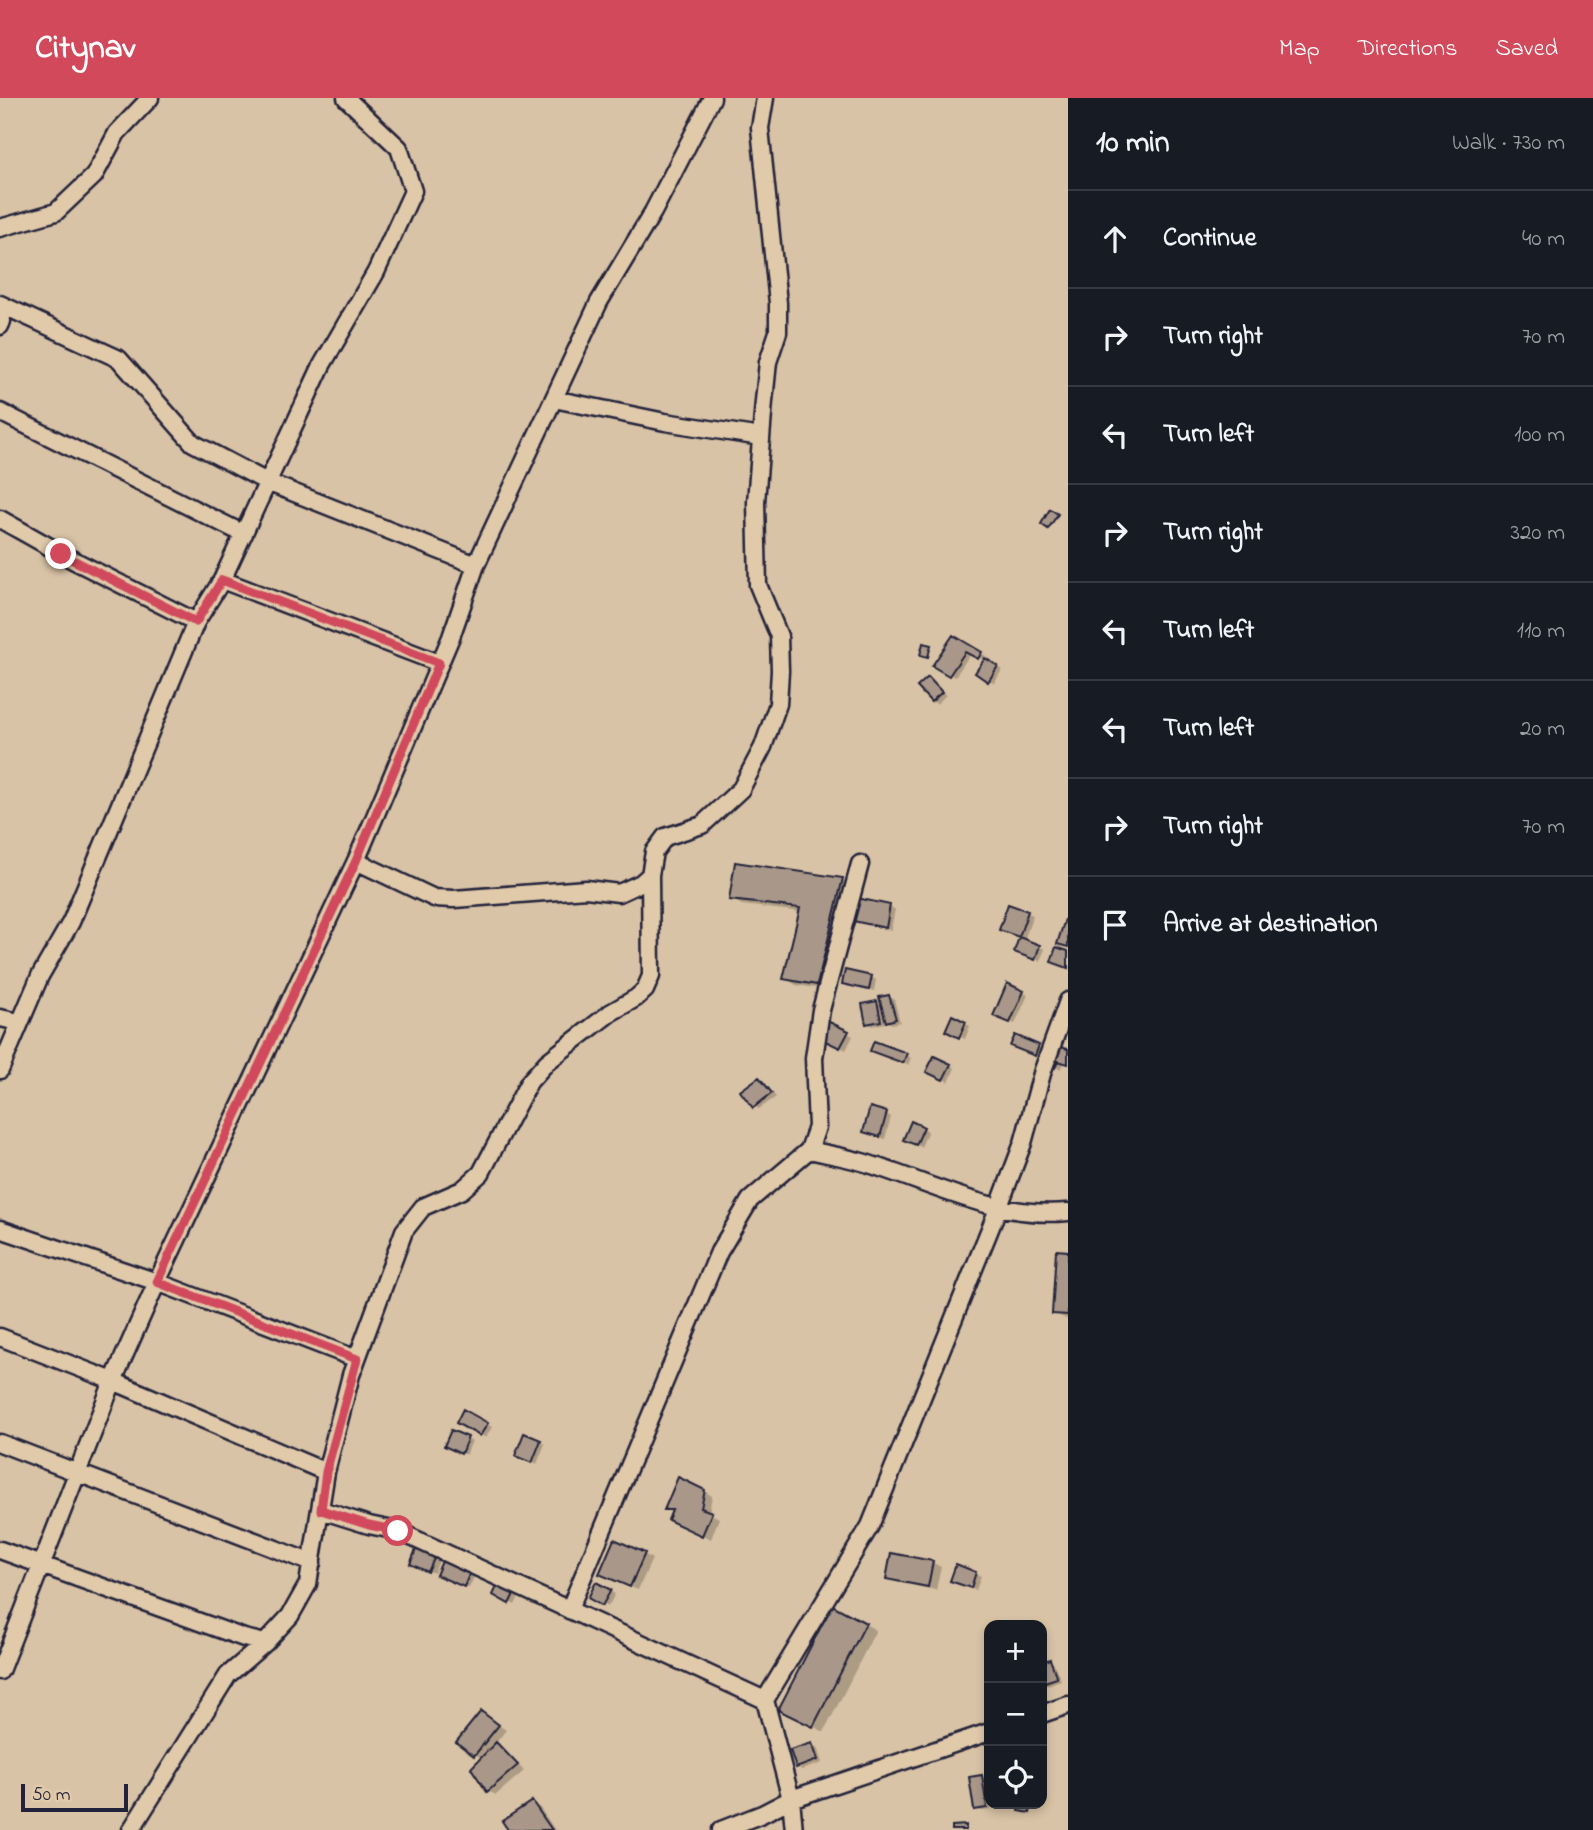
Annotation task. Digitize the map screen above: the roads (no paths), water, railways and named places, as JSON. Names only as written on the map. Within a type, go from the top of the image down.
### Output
[{"type":"street","points":[[0,228],[56,212],[94,176],[117,133],[150,98]]},
{"type":"street","points":[[0,1070],[40,976],[71,922],[196,622],[222,580],[322,365],[376,272],[412,191],[398,148],[346,98]]},
{"type":"street","points":[[0,1671],[113,1381],[356,861],[439,663],[476,565],[599,302],[653,212],[712,98]]},
{"type":"street","points":[[131,1830],[228,1675],[265,1643],[290,1616],[308,1584],[326,1472],[357,1359],[404,1231],[423,1207],[462,1190],[481,1173],[529,1082],[547,1062],[580,1035],[645,990],[651,976],[650,874],[654,852],[665,837],[702,825],[741,789],[763,747],[778,704],[780,671],[779,636],[758,585],[756,502],[761,437],[768,362],[778,332],[778,303],[760,128],[765,98]]},
{"type":"street","points":[[0,305],[119,359],[193,443],[267,482],[476,565]]},
{"type":"street","points":[[0,305],[0,326]]},
{"type":"street","points":[[554,399],[665,422],[761,437]]},
{"type":"street","points":[[0,412],[244,534]]},
{"type":"street","points":[[0,519],[73,560],[196,622]]},
{"type":"street","points":[[222,580],[439,663]]},
{"type":"street","points":[[356,861],[434,898],[454,899],[586,889],[618,893],[641,883],[650,874]]},
{"type":"street","points":[[569,1610],[719,1252],[750,1200],[809,1150],[817,1127],[814,1058],[821,1010],[860,864]]},
{"type":"street","points":[[794,1830],[791,1800],[765,1700],[870,1526],[1023,1143],[1043,1070],[1068,1003]]},
{"type":"street","points":[[0,1018],[19,1023]]},
{"type":"street","points":[[809,1150],[861,1161],[942,1192],[998,1209],[1068,1212]]},
{"type":"street","points":[[0,1229],[157,1282],[357,1359]]},
{"type":"street","points":[[0,1338],[113,1381],[326,1472]]},
{"type":"street","points":[[0,1443],[312,1563]]},
{"type":"street","points":[[321,1510],[398,1531],[765,1700]]},
{"type":"street","points":[[0,1550],[244,1638],[265,1643]]},
{"type":"street","points":[[1047,1713],[1065,1709]]},
{"type":"street","points":[[721,1830],[791,1800],[984,1734]]}]
